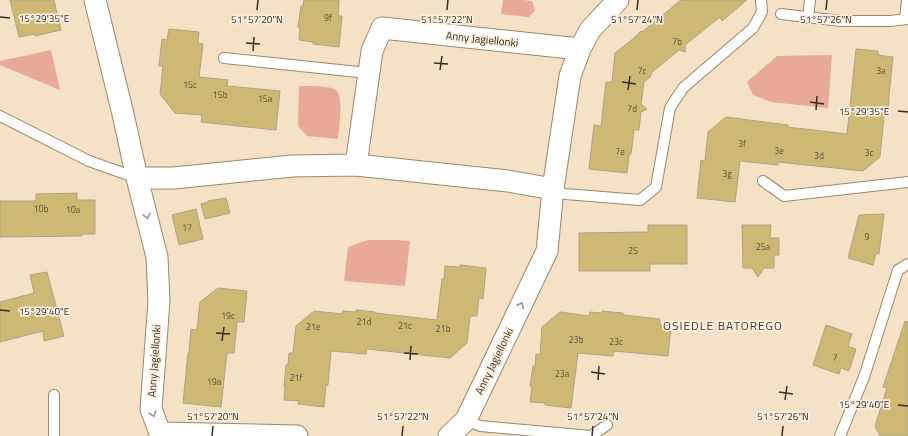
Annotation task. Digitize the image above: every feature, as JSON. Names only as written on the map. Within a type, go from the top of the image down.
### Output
[{"type":"street","name":"Anny Jagiellonki","points":[[95,0],[157,257],[159,301],[151,409],[160,433],[297,436]]},
{"type":"street","name":"Anny Jagiellonki","points":[[449,436],[466,420],[547,251],[553,190],[570,76],[580,49],[590,30],[618,0]]},
{"type":"street","name":"Anny Jagiellonki","points":[[356,165],[368,72],[372,51],[382,28],[580,49]]},
{"type":"street","points":[[137,178],[174,178],[292,166],[356,165],[508,181],[553,190]]},
{"type":"lane","points":[[553,190],[565,194],[640,200],[656,187],[670,108],[683,88],[753,28],[762,12],[761,0]]},
{"type":"lane","points":[[808,18],[810,0]]},
{"type":"lane","points":[[781,14],[842,21],[890,21],[907,19],[907,0]]},
{"type":"lane","points":[[224,58],[368,72]]},
{"type":"lane","points":[[0,116],[89,161],[137,178]]},
{"type":"lane","points":[[763,181],[784,196],[908,182]]},
{"type":"lane","points":[[840,436],[864,377],[898,270],[908,264]]},
{"type":"lane","points":[[54,395],[54,436]]},
{"type":"lane","points":[[466,420],[480,426],[590,436],[607,424]]},
{"type":"shaded area","points":[[503,0],[532,1],[535,10],[529,17],[501,14]]},
{"type":"shaded area","points":[[51,50],[60,90],[0,65],[0,61]]},
{"type":"shaded area","points":[[832,55],[828,108],[771,102],[753,95],[747,82],[777,56]]},
{"type":"shaded area","points":[[299,86],[324,87],[333,88],[336,90],[340,99],[338,139],[307,136],[298,126]]},
{"type":"shaded area","points":[[368,240],[410,241],[405,286],[344,281],[348,247]]},
{"type":"building","points":[[10,0],[54,0],[61,30],[35,36],[35,34],[19,37]]},
{"type":"building","points":[[304,0],[339,0],[338,16],[342,16],[339,47],[313,44],[313,42],[299,40],[300,27],[298,27],[301,6],[303,6]]},
{"type":"building","points":[[681,0],[747,0],[722,21],[720,17],[685,45],[685,52],[679,50],[651,73],[651,76],[644,82],[641,104],[647,109],[641,112],[639,130],[634,130],[627,173],[589,169],[594,125],[601,126],[606,82],[612,82],[615,53]]},
{"type":"building","points":[[169,29],[199,32],[198,43],[203,44],[199,77],[228,80],[227,86],[280,91],[276,130],[201,122],[202,115],[175,113],[160,94],[163,66],[159,66],[162,39],[167,40]]},
{"type":"building","points":[[856,49],[878,51],[878,55],[893,57],[888,116],[884,116],[880,157],[863,171],[778,162],[778,165],[740,161],[735,202],[697,198],[701,160],[705,161],[708,132],[726,117],[788,125],[788,127],[847,134]]},
{"type":"building","points":[[77,193],[77,200],[95,200],[95,234],[82,234],[82,236],[0,237],[0,201],[36,201],[36,194]]},
{"type":"building","points":[[226,198],[230,213],[205,219],[201,204],[208,201]]},
{"type":"building","points":[[196,209],[203,239],[179,245],[172,215]]},
{"type":"building","points":[[884,214],[879,254],[876,253],[873,265],[848,258],[859,215]]},
{"type":"building","points":[[648,225],[687,225],[687,264],[650,264],[650,271],[579,271],[579,233],[648,232]]},
{"type":"building","points":[[742,225],[771,225],[770,238],[779,238],[779,255],[774,255],[774,268],[764,268],[758,277],[752,268],[743,268]]},
{"type":"building","points":[[460,265],[486,268],[483,299],[479,298],[477,316],[470,316],[467,343],[450,358],[367,349],[366,354],[331,351],[328,385],[326,385],[324,407],[298,404],[299,401],[284,400],[286,365],[288,365],[289,353],[293,353],[296,326],[314,311],[343,314],[343,311],[356,312],[356,310],[437,320],[445,266],[460,267]]},
{"type":"building","points":[[47,272],[64,336],[44,341],[43,331],[0,342],[0,302],[34,293],[30,275]]},
{"type":"building","points":[[218,288],[247,291],[244,322],[237,322],[234,353],[227,353],[221,407],[183,403],[191,329],[197,330],[200,302]]},
{"type":"building","points":[[602,311],[660,319],[660,325],[671,326],[668,356],[614,351],[613,356],[578,353],[571,408],[530,402],[532,387],[530,386],[533,366],[535,366],[536,354],[540,355],[542,327],[560,312],[589,316],[590,312],[601,313]]},
{"type":"building","points":[[905,321],[908,322],[908,436],[880,436],[875,426],[887,388],[883,387]]},
{"type":"building","points":[[826,325],[852,334],[848,346],[856,349],[849,371],[841,368],[839,374],[813,365]]},
{"type":"district","name":"OSIEDLE BATOREGO","points":[[723,325]]}]
